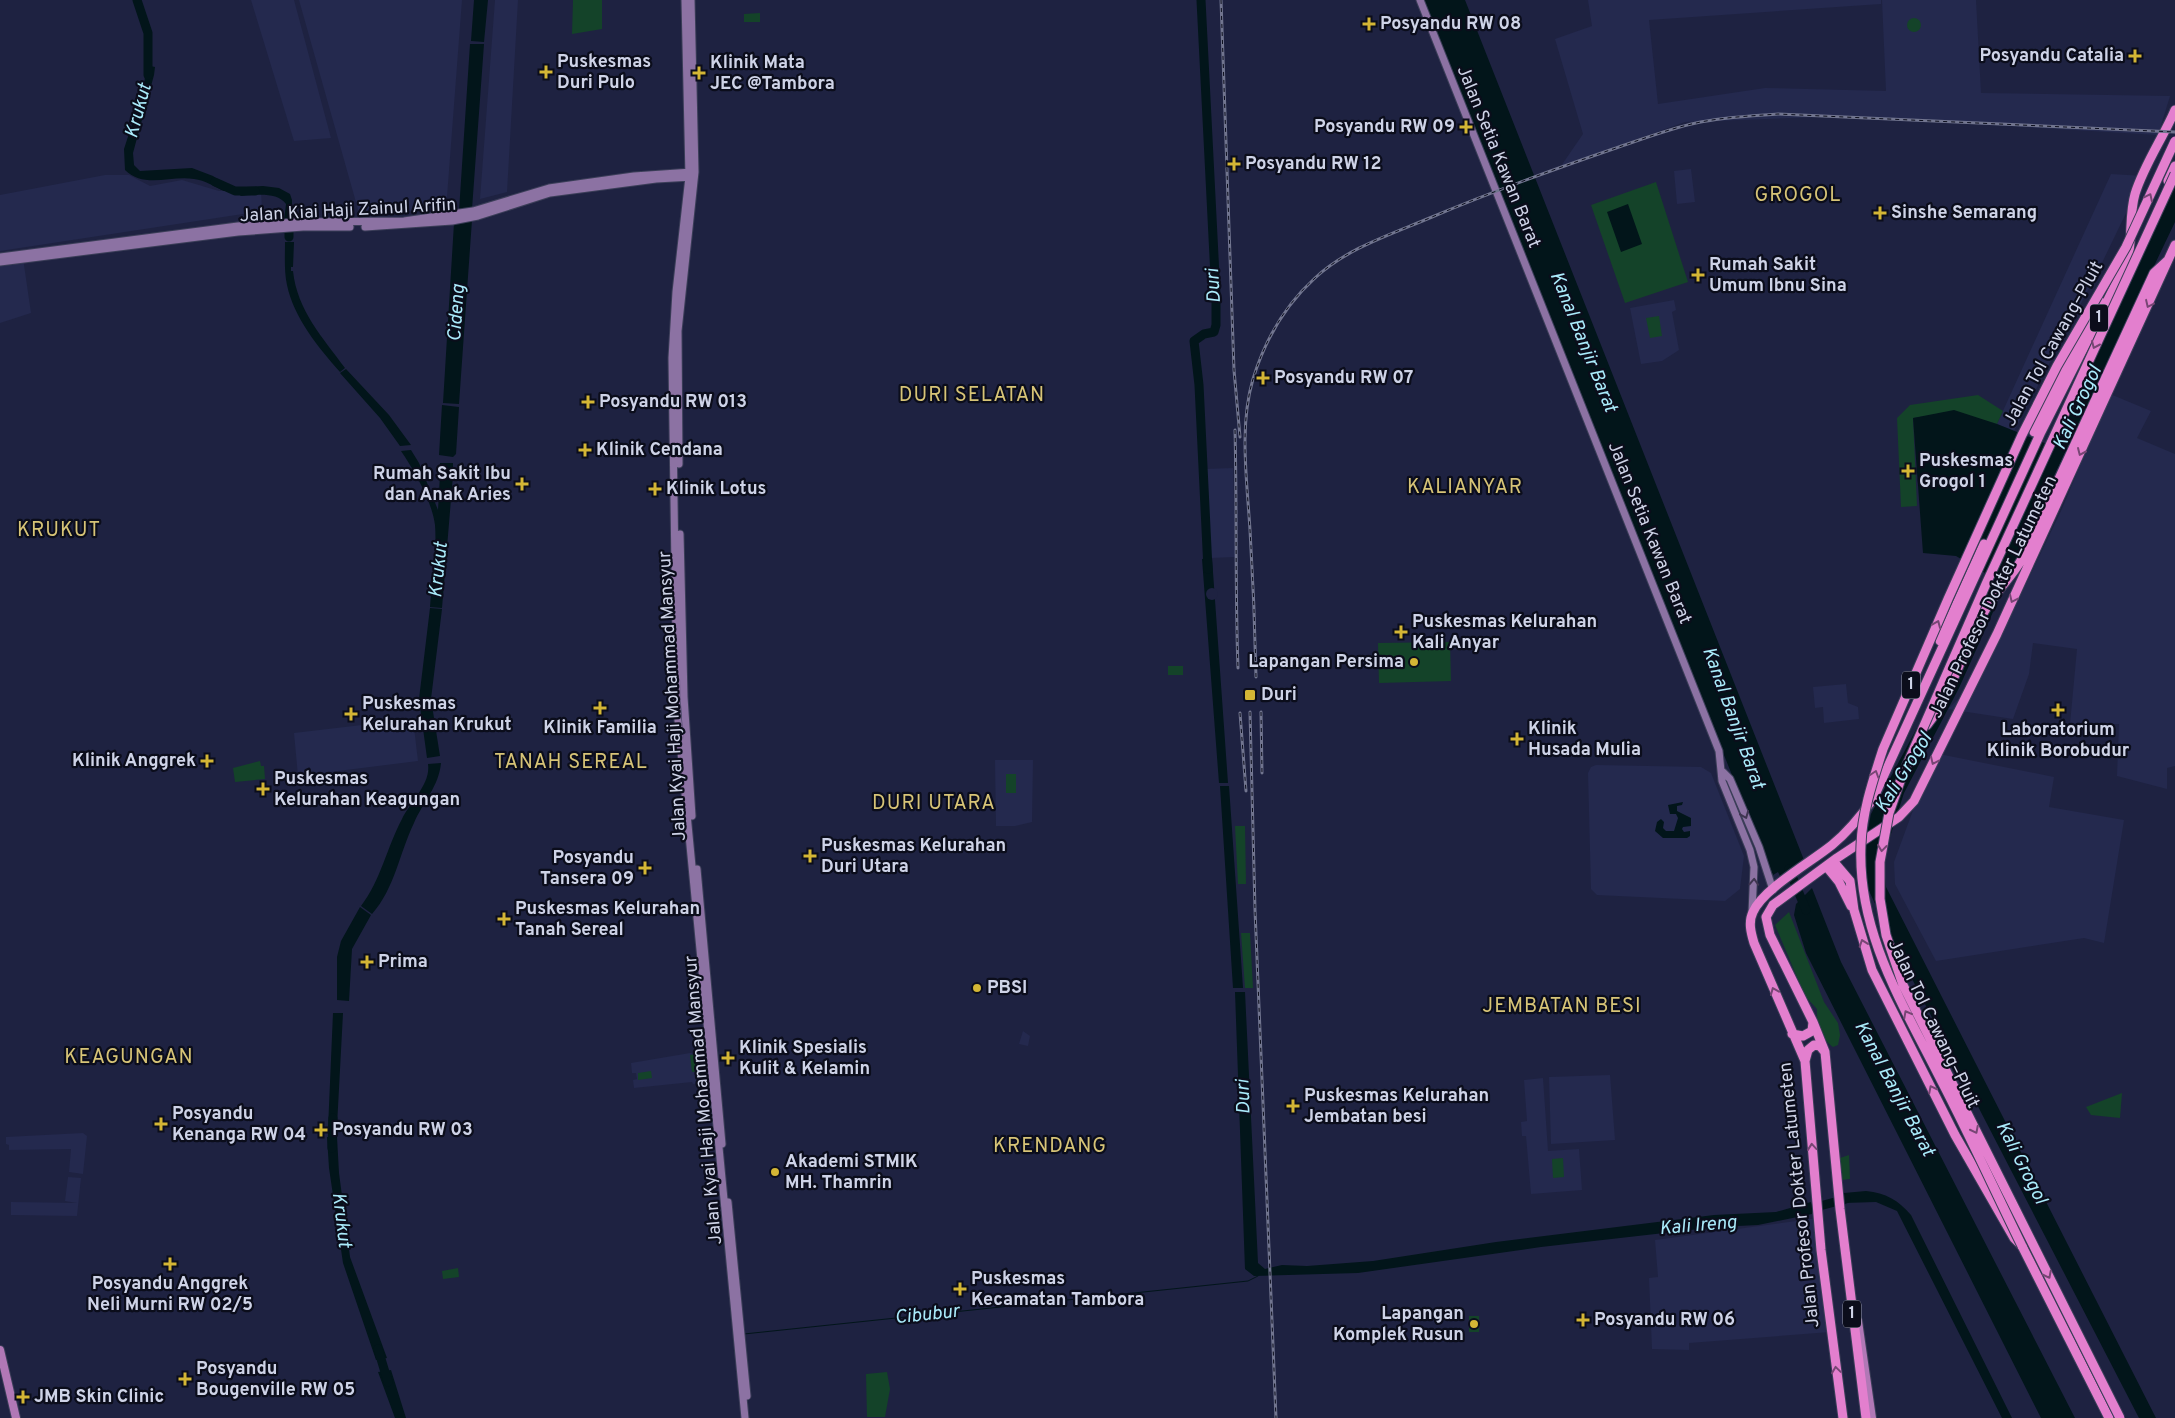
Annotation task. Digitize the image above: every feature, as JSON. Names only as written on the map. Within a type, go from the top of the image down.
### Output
[{"type":"highway","name":"Jalan Profesor Dokter Latumeten","points":[[1843,1418],[1826,1296],[1805,1061],[1792,1034],[1752,935],[1752,914],[1762,898],[1850,828],[1873,798],[2040,435],[2129,256],[2129,225],[2135,194],[2174,114]]},
{"type":"highway","name":"Jalan Tol Cawang–Pluit","points":[[2110,1418],[2022,1246],[1944,1084],[1895,990],[1876,947],[1863,894],[1861,845],[1869,792],[1883,749],[1948,599],[2022,436],[2057,366],[2126,247],[2175,142]]},
{"type":"highway","points":[[2157,146],[2175,152]]},
{"type":"highway","points":[[2129,256],[2138,244],[2175,166]]},
{"type":"highway","name":"Jalan Tol Cawang–Pluit","points":[[2121,1416],[1910,1002],[1886,935],[1879,889],[1883,836],[1898,785],[2114,304],[2175,174]]},
{"type":"highway","name":"Jalan Profesor Dokter Latumeten","points":[[1866,1418],[1839,1189],[1834,1161],[1825,1052],[1813,1022],[1767,925],[1768,911],[1778,901],[1833,861],[1899,817],[1910,806],[1922,786],[1960,706],[1984,662],[2175,245]]},
{"type":"highway","points":[[1921,731],[1932,718],[1947,691],[1985,610],[2022,559],[2154,273],[2169,260]]},
{"type":"highway","points":[[1922,695],[1924,680],[1972,570],[2063,370],[2092,316],[2102,287]]},
{"type":"highway","points":[[1833,861],[1850,881],[1854,910],[1872,970],[1955,1135],[2014,1238],[2022,1246]]},
{"type":"highway","points":[[1792,1034],[1803,1036],[1812,1031],[1814,1028],[1813,1022]]},
{"type":"highway","points":[[1805,1061],[1808,1050],[1814,1045],[1820,1046],[1825,1052]]},
{"type":"highway","points":[[2083,1365],[2104,1418]]},
{"type":"main road","points":[[685,0],[692,174]]},
{"type":"main road","points":[[691,0],[692,174]]},
{"type":"main road","name":"Jalan Setia Kawan Barat","points":[[1420,0],[1648,567],[1719,751],[1723,772],[1722,780],[1750,850],[1754,867],[1752,914]]},
{"type":"main road","name":"Jalan Kiai Haji Zainul Arifin","points":[[0,262],[212,229],[297,225],[391,227],[474,213],[543,195],[656,176],[692,174]]},
{"type":"main road","name":"Jalan Kyai Haji Mohammad Mansyur","points":[[692,174],[680,277],[675,398],[680,697],[728,1230],[749,1418]]},
{"type":"main road","name":"Jalan Kiai Haji Zainul Arifin","points":[[0,257],[62,251]]},
{"type":"main road","name":"Jalan Setia Kawan Barat","points":[[1723,772],[1730,779],[1759,847],[1774,889]]},
{"type":"main road","name":"Jalan Profesor Dokter Latumeten","points":[[1841,1208],[1872,1418]]},
{"type":"main road","name":"Jalan Kyai Haji Mohammad Mansyur","points":[[739,1325],[744,1418]]},
{"type":"main road","points":[[0,1366],[1,1353]]},
{"type":"main road","points":[[1,1353],[16,1418]]},
{"type":"shaded area","points":[[251,0],[294,0],[331,138],[294,141]]},
{"type":"shaded area","points":[[299,0],[462,0],[446,210],[359,213]]},
{"type":"shaded area","points":[[495,0],[518,0],[507,192],[480,199]]},
{"type":"shaded area","points":[[1588,0],[1881,0],[1881,4],[1649,20],[1658,104],[1765,88],[1886,91],[1882,0],[1976,0],[1981,93],[2170,96],[2158,135],[1844,116],[1685,122],[1561,166],[1583,134],[1555,39],[1592,26]]},
{"type":"shaded area","points":[[1691,169],[1695,202],[1677,204],[1674,171]]},
{"type":"shaded area","points":[[2111,174],[2144,176],[2098,271],[2014,431],[1997,424]]},
{"type":"shaded area","points":[[105,175],[129,175],[150,186],[182,180],[219,191],[261,190],[262,211],[0,251],[0,195]]},
{"type":"shaded area","points":[[23,258],[31,313],[0,323],[0,261]]},
{"type":"shaded area","points":[[1674,300],[1676,310],[1672,312],[1679,350],[1662,361],[1641,364],[1630,308]]},
{"type":"shaded area","points":[[2110,394],[2151,411],[2137,438],[2175,454],[2175,766],[2167,768],[2167,789],[2117,776],[2119,724],[2070,724],[2077,649],[2033,643],[2029,674],[2013,719],[1948,709],[1981,677],[2061,511]]},
{"type":"shaded area","points":[[1233,468],[1235,557],[1210,558],[1205,469]]},
{"type":"shaded area","points":[[1846,684],[1848,703],[1858,707],[1859,719],[1824,723],[1823,707],[1815,708],[1813,687]]},
{"type":"shaded area","points":[[413,719],[418,761],[298,776],[294,733]]},
{"type":"shaded area","points":[[1934,753],[2054,777],[2049,807],[2124,820],[2104,943],[2084,938],[1936,961],[1895,884],[1894,862]]},
{"type":"shaded area","points":[[995,760],[1033,760],[1032,822],[1015,826],[996,826]]},
{"type":"shaded area","points":[[1596,765],[1701,767],[1711,773],[1744,856],[1740,889],[1725,901],[1597,895],[1591,889],[1588,773],[1591,767]]},
{"type":"shaded area","points":[[1023,1031],[1030,1036],[1028,1046],[1019,1044]]},
{"type":"shaded area","points":[[696,1052],[702,1053],[705,1083],[693,1084],[692,1082],[634,1088],[633,1080],[637,1079],[636,1073],[632,1073],[631,1063]]},
{"type":"shaded area","points":[[1610,1075],[1615,1140],[1551,1144],[1549,1077]]},
{"type":"shaded area","points":[[1543,1078],[1548,1151],[1579,1149],[1582,1190],[1531,1194],[1526,1136],[1522,1136],[1521,1122],[1527,1121],[1524,1080]]},
{"type":"shaded area","points":[[83,1133],[87,1136],[83,1174],[69,1172],[71,1149],[9,1150],[9,1145],[6,1144],[6,1137]]},
{"type":"shaded area","points":[[68,1177],[81,1178],[77,1216],[11,1215],[11,1202],[77,1203],[65,1201]]},
{"type":"shaded area","points":[[1818,1218],[1830,1332],[1689,1343],[1689,1350],[1652,1349],[1649,1278],[1658,1277],[1655,1240]]},
{"type":"green space","points":[[573,0],[602,0],[602,29],[572,34]]},
{"type":"green space","points":[[760,13],[760,22],[744,22],[744,14]]},
{"type":"green space","points":[[1914,18],[1919,20],[1921,25],[1919,30],[1914,32],[1909,30],[1907,25],[1909,20]]},
{"type":"green space","points":[[1656,182],[1688,282],[1625,303],[1591,205]]},
{"type":"green space","points":[[1659,316],[1662,336],[1650,338],[1646,318]]},
{"type":"green space","points":[[1978,395],[2003,411],[1997,424],[1954,412],[1913,418],[1917,506],[1901,507],[1897,418],[1910,405]]},
{"type":"green space","name":"Lapangan Persima","points":[[1450,642],[1451,681],[1379,683],[1378,643]]},
{"type":"green space","points":[[1168,666],[1183,666],[1183,675],[1168,675]]},
{"type":"green space","points":[[260,761],[261,766],[264,766],[265,779],[235,782],[233,768]]},
{"type":"green space","points":[[1006,774],[1016,774],[1016,793],[1006,793]]},
{"type":"green space","points":[[1235,826],[1245,826],[1246,884],[1238,884]]},
{"type":"green space","points":[[1789,912],[1824,1002],[1838,1023],[1840,1035],[1838,1045],[1833,1047],[1822,1035],[1818,1025],[1817,1009],[1805,996],[1775,925]]},
{"type":"green space","points":[[1241,933],[1250,933],[1253,988],[1245,988]]},
{"type":"green space","points":[[698,1054],[700,1071],[692,1072],[690,1055]]},
{"type":"green space","points":[[651,1071],[652,1078],[638,1080],[638,1073]]},
{"type":"green space","points":[[2122,1093],[2120,1118],[2091,1115],[2086,1107]]},
{"type":"green space","points":[[1849,1155],[1850,1179],[1842,1180],[1840,1158]]},
{"type":"green space","points":[[1563,1158],[1564,1177],[1553,1178],[1552,1159]]},
{"type":"green space","points":[[458,1268],[459,1277],[443,1279],[442,1271]]},
{"type":"green space","name":"Lapangan Komplek Rusun","points":[[1469,1316],[1479,1316],[1479,1332],[1469,1332]]},
{"type":"green space","points":[[887,1372],[890,1389],[885,1417],[867,1417],[866,1374]]},
{"type":"water","points":[[474,0],[488,0],[484,42],[471,41]]},
{"type":"water","points":[[1422,0],[1465,0],[1804,860],[1780,876],[1778,872],[1773,875],[1738,790]]},
{"type":"water","points":[[470,44],[484,44],[472,209],[459,211]]},
{"type":"water","points":[[146,65],[155,67],[133,153],[134,165],[140,171],[192,168],[213,176],[226,185],[224,191],[206,182],[185,178],[141,179],[132,176],[125,170],[124,149],[144,87]]},
{"type":"water","name":"Kali Grogol","points":[[2175,182],[2175,222],[2052,480],[1959,688],[1904,793],[1883,859],[1886,887],[2156,1418],[2139,1418],[1894,944],[1870,893],[1861,865],[1871,814],[1942,681],[1985,573],[1956,556],[1923,553],[1913,418],[1954,410],[1997,424],[2052,446]]},
{"type":"water","points":[[263,186],[279,188],[290,194],[292,200],[292,220],[284,221],[286,204],[277,197],[271,195],[240,196],[246,187]]},
{"type":"water","points":[[1628,204],[1642,244],[1621,252],[1607,212]]},
{"type":"water","name":"Cideng","points":[[472,220],[459,404],[443,403],[454,223]]},
{"type":"water","points":[[285,242],[294,242],[293,267],[291,267],[291,271],[293,271],[295,285],[305,311],[345,368],[340,372],[315,342],[295,309],[286,280]]},
{"type":"water","points":[[346,369],[389,415],[411,445],[400,446],[380,418],[340,373]]},
{"type":"water","points":[[442,405],[459,407],[456,454],[453,457],[439,455]]},
{"type":"water","points":[[411,450],[419,463],[438,510],[440,475],[453,475],[442,608],[430,607],[435,556],[435,525],[430,506],[417,476],[401,451]]},
{"type":"water","points":[[440,463],[453,463],[453,474],[440,474]]},
{"type":"water","points":[[1212,558],[1228,783],[1219,783],[1202,559]]},
{"type":"water","points":[[430,608],[442,609],[431,699],[440,756],[427,758],[419,699]]},
{"type":"water","points":[[441,763],[434,787],[414,823],[386,893],[372,914],[361,906],[374,885],[402,819],[423,786],[428,771],[428,764]]},
{"type":"water","points":[[1220,786],[1229,786],[1243,988],[1233,988]]},
{"type":"water","points":[[1683,802],[1682,805],[1677,806],[1677,811],[1691,818],[1691,826],[1683,827],[1682,829],[1684,832],[1690,831],[1690,836],[1687,838],[1663,838],[1655,831],[1657,822],[1661,819],[1664,822],[1663,828],[1666,831],[1674,831],[1678,818],[1676,814],[1670,814],[1668,805]]},
{"type":"water","points":[[1812,888],[1841,962],[2075,1418],[2041,1418],[1806,953],[1794,915],[1796,904]]},
{"type":"water","points":[[360,907],[371,915],[352,949],[349,1001],[337,1000],[337,957],[341,941]]},
{"type":"water","points":[[1235,992],[1245,992],[1258,1263],[1265,1269],[1282,1265],[1307,1266],[1373,1261],[1496,1242],[1714,1215],[1776,1212],[1811,1202],[1812,1214],[1758,1225],[1717,1227],[1541,1247],[1358,1273],[1254,1276],[1245,1269]]},
{"type":"water","points":[[333,1013],[343,1013],[337,1126],[328,1129]]},
{"type":"water","points":[[327,1137],[337,1137],[339,1173],[350,1257],[387,1358],[376,1360],[343,1263],[329,1168]]},
{"type":"water","points":[[1866,1191],[1880,1193],[1891,1198],[1911,1215],[2012,1418],[2002,1418],[1897,1211],[1876,1202],[1844,1203],[1844,1193]]},
{"type":"water","points":[[391,1370],[406,1418],[395,1418],[378,1372]]},
{"type":"pier","points":[[1210,588],[1214,588],[1218,594],[1214,600],[1210,600],[1206,596],[1206,592]]},
{"type":"waterway","name":"Krukut","points":[[137,0],[148,33],[148,75]]},
{"type":"waterway","name":"Duri","points":[[1201,0],[1216,296],[1216,325],[1214,332],[1204,334],[1194,341],[1199,385],[1208,569]]},
{"type":"waterway","name":"Krukut","points":[[215,182],[235,191],[255,191]]},
{"type":"waterway","name":"Krukut","points":[[289,222],[289,237]]},
{"type":"waterway","name":"Kanal Banjir Barat","points":[[1789,869],[1806,910]]},
{"type":"waterway","name":"Krukut","points":[[332,1148],[333,1118]]},
{"type":"waterway","name":"Kali Ireng","points":[[1801,1211],[1846,1199]]},
{"type":"waterway","name":"Cibubur","points":[[744,1334],[1248,1281],[1258,1276]]},
{"type":"waterway","name":"Krukut","points":[[378,1349],[388,1382]]},
{"type":"railway","points":[[1221,0],[1234,370],[1240,437]]},
{"type":"railway","points":[[1256,677],[1245,454],[1246,416],[1249,397],[1263,351],[1277,324],[1304,289],[1341,258],[1386,236],[1522,182],[1665,131],[1716,119],[1778,114],[2175,132]]},
{"type":"railway","points":[[1235,430],[1238,668]]},
{"type":"railway","points":[[1250,712],[1255,910],[1276,1418]]},
{"type":"railway","points":[[1261,712],[1262,773]]},
{"type":"railway","points":[[1240,713],[1246,791]]},
{"type":"place","name":"Posyandu RW 08","points":[[1369,24]]},
{"type":"place","name":"Posyandu Catalia","points":[[2135,56]]},
{"type":"place","name":"Puskesmas Duri Pulo","points":[[546,72]]},
{"type":"place","name":"Klinik Mata JEC @Tambora","points":[[699,73]]},
{"type":"place","name":"Posyandu RW 09","points":[[1466,127]]},
{"type":"place","name":"Posyandu RW 12","points":[[1234,164]]},
{"type":"place","name":"Sinshe Semarang","points":[[1880,213]]},
{"type":"place","name":"Rumah Sakit Umum Ibnu Sina","points":[[1698,275]]},
{"type":"place","name":"Posyandu RW 07","points":[[1263,378]]},
{"type":"place","name":"Posyandu RW 013","points":[[588,402]]},
{"type":"place","name":"Klinik Cendana","points":[[585,450]]},
{"type":"place","name":"Puskesmas Grogol 1","points":[[1908,471]]},
{"type":"place","name":"Rumah Sakit Ibu dan Anak Aries","points":[[522,484]]},
{"type":"place","name":"Klinik Lotus","points":[[655,489]]},
{"type":"place","name":"Puskesmas Kelurahan Kali Anyar","points":[[1401,632]]},
{"type":"place","name":"Lapangan Persima","points":[[1414,662]]},
{"type":"place","name":"Duri","points":[[1250,695]]},
{"type":"place","name":"Klinik Familia","points":[[600,708]]},
{"type":"place","name":"Laboratorium Klinik Borobudur","points":[[2058,710]]},
{"type":"place","name":"Puskesmas Kelurahan Krukut","points":[[351,714]]},
{"type":"place","name":"Klinik Husada Mulia","points":[[1517,739]]},
{"type":"place","name":"Klinik Anggrek","points":[[207,761]]},
{"type":"place","name":"Puskesmas Kelurahan Keagungan","points":[[263,789]]},
{"type":"place","name":"Puskesmas Kelurahan Duri Utara","points":[[810,856]]},
{"type":"place","name":"Posyandu Tansera 09","points":[[645,868]]},
{"type":"place","name":"Puskesmas Kelurahan Tanah Sereal","points":[[504,919]]},
{"type":"place","name":"Prima","points":[[367,962]]},
{"type":"place","name":"PBSI","points":[[977,988]]},
{"type":"place","name":"Klinik Spesialis Kulit & Kelamin","points":[[728,1058]]},
{"type":"place","name":"Puskesmas Kelurahan Jembatan besi","points":[[1293,1106]]},
{"type":"place","name":"Posyandu Kenanga RW 04","points":[[161,1124]]},
{"type":"place","name":"Posyandu RW 03","points":[[321,1130]]},
{"type":"place","name":"Akademi STMIK MH. Thamrin","points":[[775,1172]]},
{"type":"place","name":"Posyandu Anggrek Neli Murni RW 02/5","points":[[170,1264]]},
{"type":"place","name":"Puskesmas Kecamatan Tambora","points":[[960,1289]]},
{"type":"place","name":"Posyandu RW 06","points":[[1583,1320]]},
{"type":"place","name":"Lapangan Komplek Rusun","points":[[1474,1324]]},
{"type":"place","name":"Posyandu Bougenville RW 05","points":[[185,1379]]},
{"type":"place","name":"JMB Skin Clinic","points":[[23,1397]]},
{"type":"district","name":"GROGOL","points":[[1798,196]]},
{"type":"district","name":"DURI SELATAN","points":[[972,396]]},
{"type":"district","name":"KALIANYAR","points":[[1465,488]]},
{"type":"district","name":"KRUKUT","points":[[59,531]]},
{"type":"district","name":"TANAH SEREAL","points":[[571,763]]},
{"type":"district","name":"DURI UTARA","points":[[934,804]]},
{"type":"district","name":"JEMBATAN BESI","points":[[1562,1007]]},
{"type":"district","name":"KEAGUNGAN","points":[[129,1058]]},
{"type":"district","name":"KRENDANG","points":[[1050,1147]]}]
